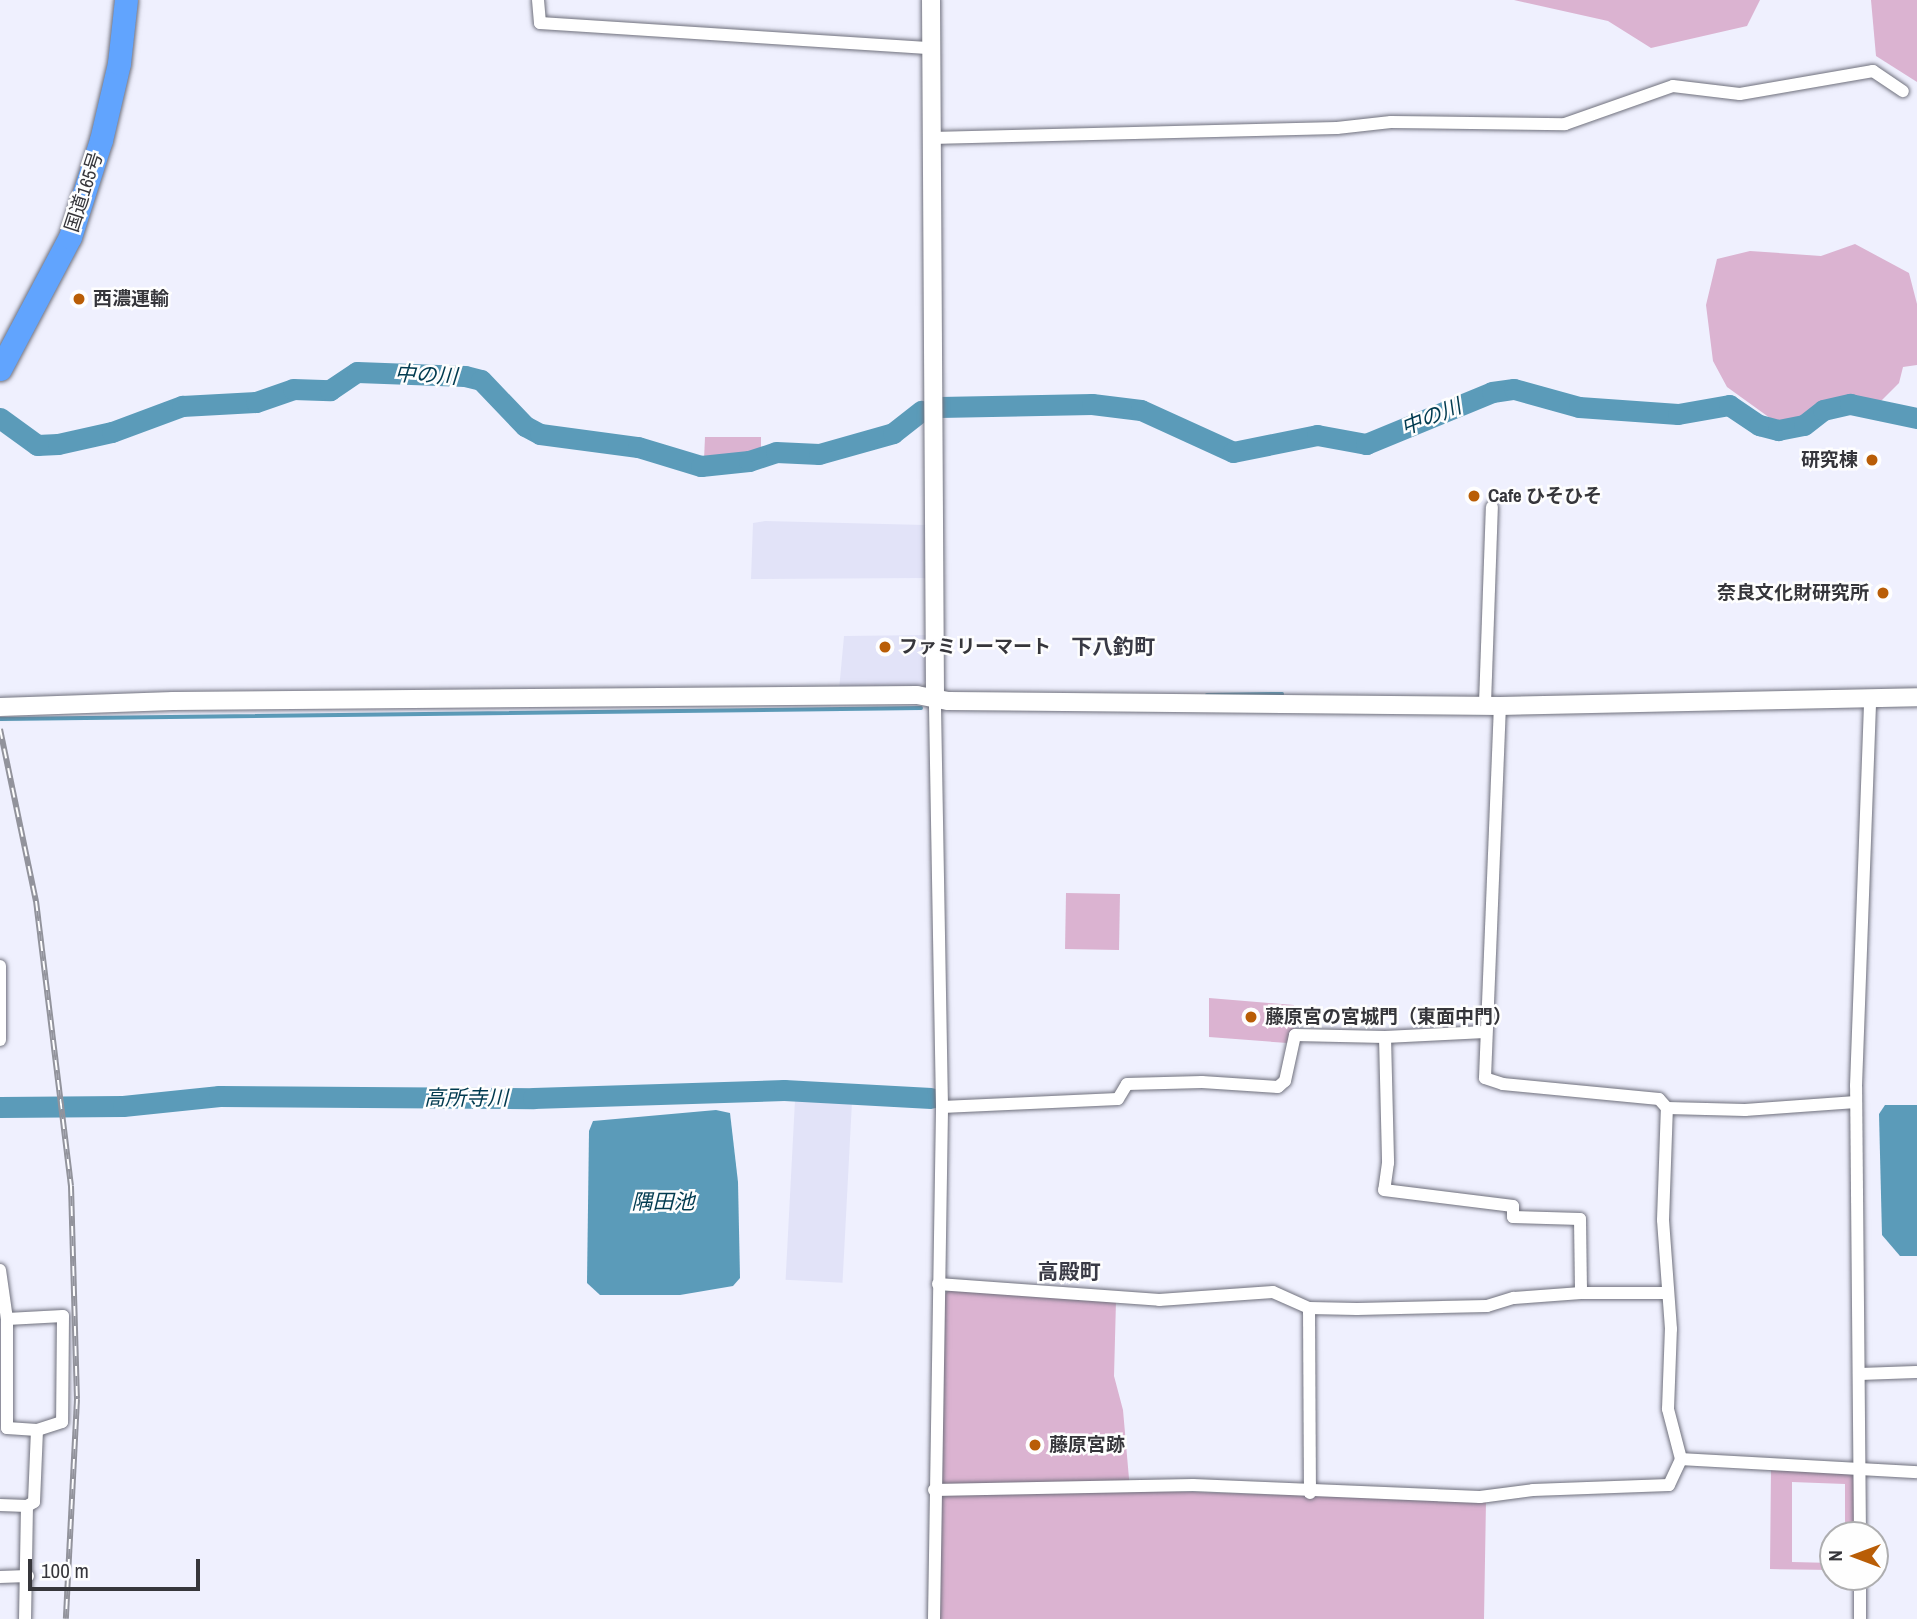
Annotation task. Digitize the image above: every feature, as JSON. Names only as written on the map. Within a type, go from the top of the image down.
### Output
[{"type":"highway","name":"国道165号","points":[[0,369],[70,237],[101,140],[119,63],[126,0]]},
{"type":"street","points":[[538,0],[540,23],[931,48]]},
{"type":"street","points":[[930,0],[935,699],[942,1107],[934,1619]]},
{"type":"street","points":[[931,138],[1337,128],[1391,122],[1565,124],[1673,86],[1740,94],[1873,71],[1903,91]]},
{"type":"street","points":[[934,1490],[1193,1485],[1310,1493],[1480,1497],[1572,1488],[1669,1485],[1681,1459],[1668,1409],[1671,1329],[1666,1293],[1667,1108],[1659,1098],[1503,1084],[1485,1078],[1492,705],[1492,507]]},
{"type":"street","points":[[0,707],[173,701],[935,699],[1492,705],[1917,697]]},
{"type":"street","points":[[1860,1521],[1856,1102],[1870,698]]},
{"type":"street","points":[[0,966],[0,1040]]},
{"type":"street","points":[[942,1107],[1118,1099],[1127,1084],[1202,1082],[1278,1087],[1284,1081],[1295,1035],[1385,1037],[1485,1032]]},
{"type":"street","points":[[1385,1037],[1388,1163],[1384,1190],[1513,1206],[1513,1217],[1580,1219],[1581,1293]]},
{"type":"street","points":[[1667,1108],[1745,1110],[1856,1102]]},
{"type":"street","points":[[0,1270],[7,1320],[7,1428],[37,1430],[62,1422],[63,1316],[7,1320]]},
{"type":"street","points":[[938,1284],[1159,1300],[1273,1292],[1309,1308],[1487,1306],[1514,1298],[1581,1293],[1666,1293]]},
{"type":"street","points":[[1309,1308],[1310,1493]]},
{"type":"street","points":[[1859,1374],[1917,1372]]},
{"type":"street","points":[[0,1505],[27,1506],[34,1502],[37,1430]]},
{"type":"street","points":[[1681,1459],[1860,1471],[1917,1472]]},
{"type":"street","points":[[25,1619],[28,1576],[27,1506]]},
{"type":"street","points":[[0,1577],[28,1576]]},
{"type":"street","points":[[1860,1591],[1860,1619]]},
{"type":"shaded area","points":[[1514,0],[1760,0],[1747,26],[1651,48],[1608,21]]},
{"type":"shaded area","points":[[1871,0],[1917,0],[1917,82],[1876,56]]},
{"type":"shaded area","points":[[1855,244],[1909,273],[1917,304],[1917,365],[1903,367],[1899,383],[1879,403],[1848,399],[1819,407],[1794,425],[1770,418],[1727,387],[1713,361],[1706,305],[1717,259],[1750,251],[1821,256]]},
{"type":"shaded area","points":[[705,437],[761,437],[761,452],[704,460]]},
{"type":"shaded area","points":[[765,521],[925,525],[926,578],[751,579],[753,523]]},
{"type":"shaded area","points":[[928,635],[928,679],[917,688],[839,690],[844,636]]},
{"type":"shaded area","points":[[1066,893],[1120,894],[1119,950],[1065,949]]},
{"type":"shaded area","name":"藤原宮の宮城門（東面中門）","points":[[1209,998],[1294,1005],[1294,1030],[1287,1043],[1209,1037]]},
{"type":"shaded area","points":[[795,1100],[852,1103],[843,1283],[786,1280]]},
{"type":"shaded area","name":"藤原宮跡","points":[[950,1289],[1116,1301],[1114,1376],[1123,1410],[1130,1490],[1486,1501],[1484,1619],[940,1619],[945,1294]]},
{"type":"shaded area","points":[[1771,1468],[1856,1475],[1856,1521],[1845,1521],[1845,1484],[1792,1482],[1792,1562],[1819,1563],[1819,1570],[1770,1569]]},
{"type":"water","points":[[1885,1105],[1917,1105],[1917,1256],[1900,1256],[1882,1235],[1879,1114]]},
{"type":"water","name":"隅田池","points":[[716,1110],[730,1113],[738,1182],[740,1278],[733,1286],[680,1295],[600,1295],[587,1283],[589,1131],[593,1121]]},
{"type":"waterway","name":"中の川","points":[[0,418],[37,445],[58,444],[112,432],[182,406],[256,402],[293,389],[330,390],[357,372],[465,376],[481,380],[525,426],[540,434],[638,447],[701,466],[749,461],[776,452],[819,454],[893,433],[921,411]]},
{"type":"waterway","name":"中の川","points":[[939,407],[1092,404],[1141,410],[1233,452],[1317,435],[1366,444],[1492,392],[1514,389],[1579,407],[1678,414],[1729,405],[1759,425],[1778,430],[1804,425],[1823,410],[1850,404],[1917,418]]},
{"type":"waterway","points":[[1207,695],[1282,694]]},
{"type":"waterway","points":[[0,719],[921,708]]},
{"type":"waterway","name":"高所寺川","points":[[0,1107],[123,1106],[219,1096],[533,1098],[784,1090],[931,1098]]},
{"type":"railway","points":[[0,729],[36,901],[71,1186],[77,1399],[66,1619]]},
{"type":"place","name":"西濃運輸","points":[[79,299]]},
{"type":"place","name":"研究棟","points":[[1872,460]]},
{"type":"place","name":"Cafe ひそひそ","points":[[1474,496]]},
{"type":"place","name":"奈良文化財研究所","points":[[1883,593]]},
{"type":"place","name":"ファミリーマート","points":[[885,647]]},
{"type":"place","name":"藤原宮の宮城門（東面中門）","points":[[1251,1017]]},
{"type":"place","name":"藤原宮跡","points":[[1035,1445]]},
{"type":"district","name":"下八釣町","points":[[1113,647]]},
{"type":"district","name":"高殿町","points":[[1069,1272]]}]
